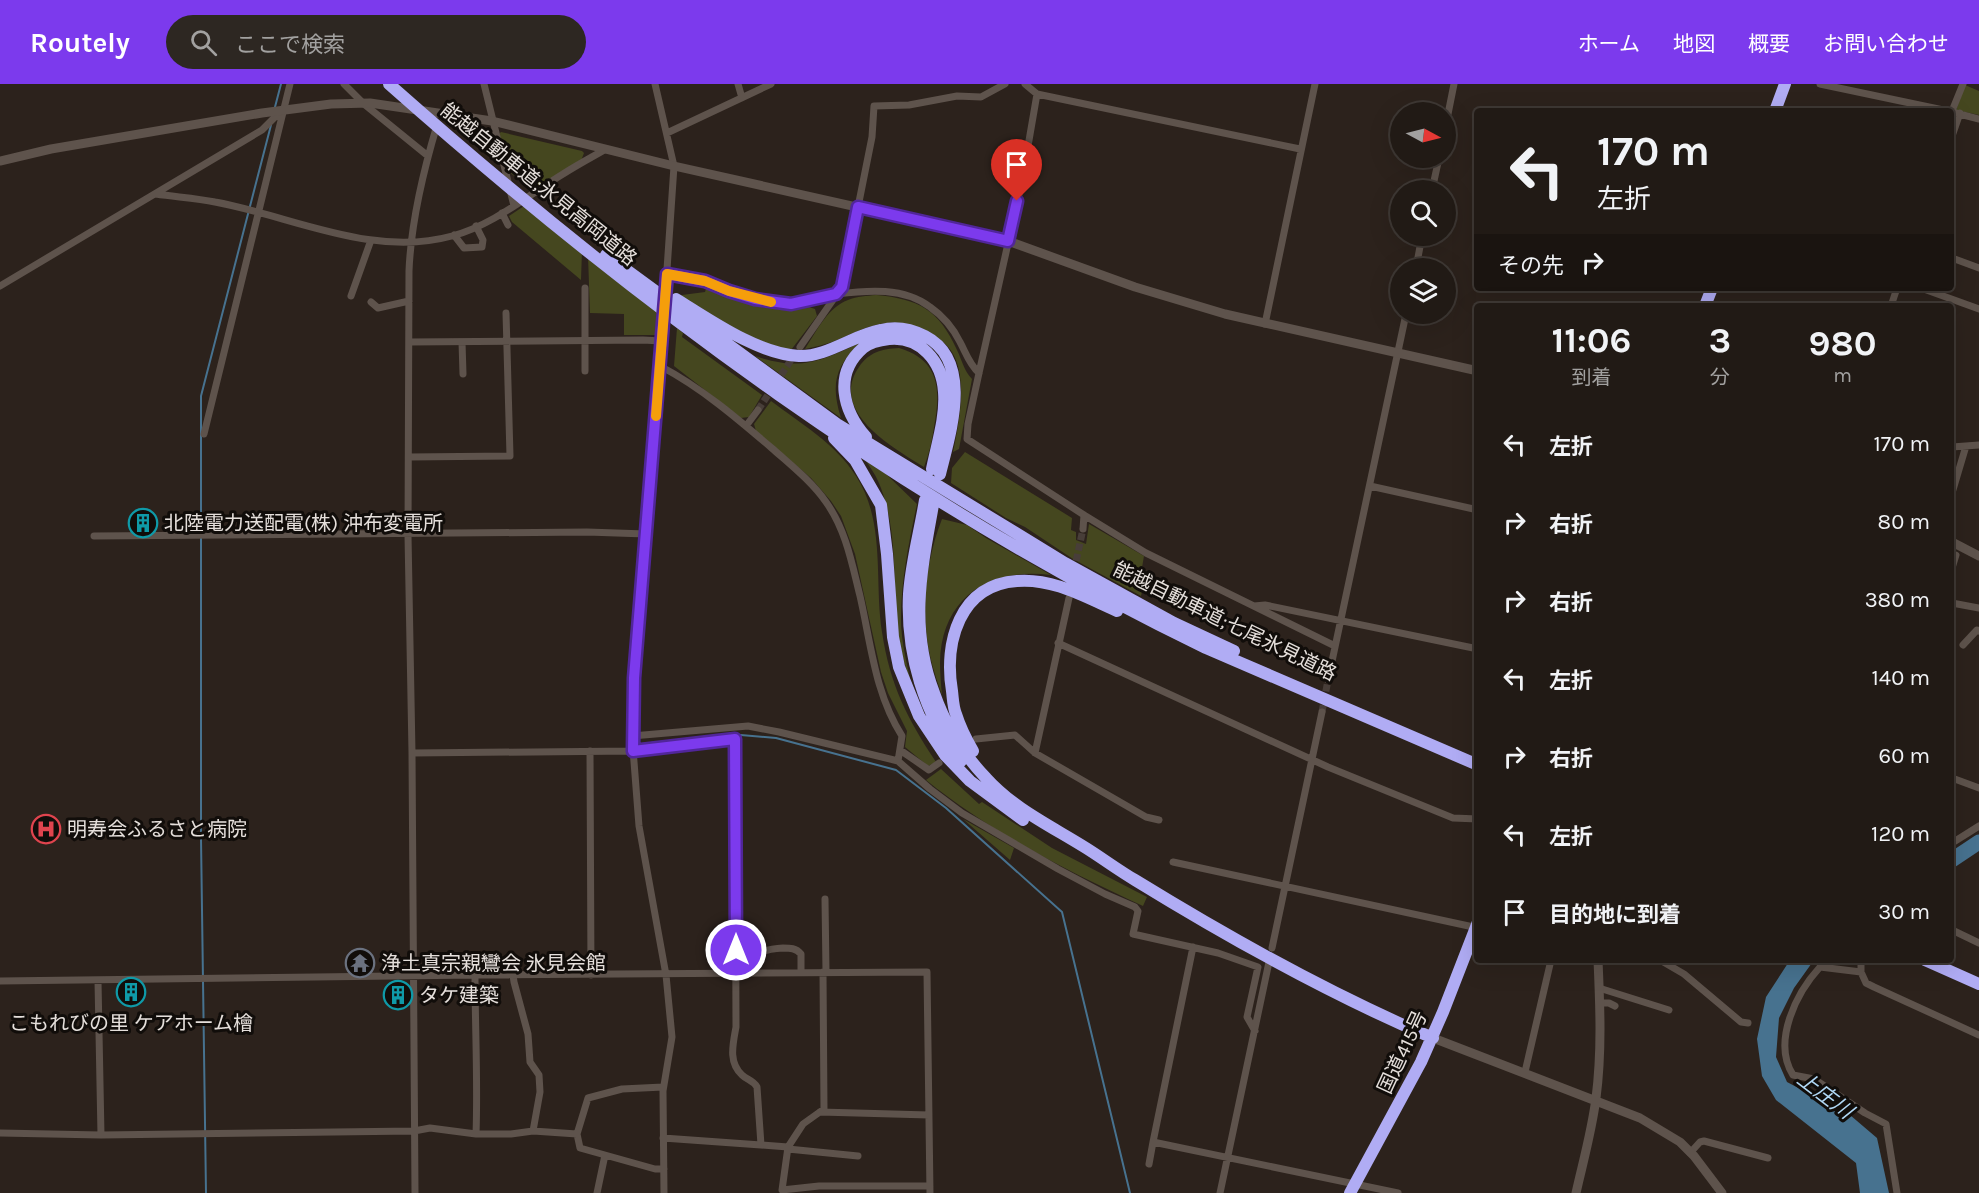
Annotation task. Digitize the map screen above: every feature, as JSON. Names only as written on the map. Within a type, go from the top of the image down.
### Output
[{"type":"highway","name":"能越自動車道;氷見高岡道路","points":[[389,84],[519,195],[837,424],[882,451],[933,488]]},
{"type":"highway","name":"能越自動車道;氷見高岡道路","points":[[399,84],[489,161],[681,312],[795,407],[933,488]]},
{"type":"highway","points":[[1776,108],[1785,84]]},
{"type":"highway","points":[[681,312],[779,353],[801,356],[824,351],[879,330],[892,328],[915,331],[931,340],[943,352],[955,384],[952,420],[933,488]]},
{"type":"highway","points":[[882,451],[856,425],[848,412],[844,390],[849,366],[864,347],[878,340],[898,338],[915,343],[927,352],[936,362],[943,379],[944,408],[921,575],[918,615],[921,649],[926,671],[949,727],[967,755],[1007,804]]},
{"type":"highway","points":[[795,407],[836,440],[855,460],[881,505],[893,637],[899,667],[920,716],[945,755],[970,781],[1084,847],[1135,880],[1301,975],[1432,1038]]},
{"type":"highway","name":"能越自動車道;七尾氷見道路","points":[[933,488],[1068,577],[1206,648],[1474,763]]},
{"type":"highway","name":"能越自動車道;七尾氷見道路","points":[[933,488],[1174,623],[1474,756]]},
{"type":"highway","points":[[1007,804],[967,741],[955,712],[949,674],[951,646],[956,626],[973,599],[987,590],[1009,582],[1033,581],[1049,584],[1063,587],[1206,648]]},
{"type":"highway","name":"国道415号","points":[[1352,1189],[1403,1098],[1432,1038],[1474,933]]},
{"type":"highway","points":[[1933,963],[1979,984]]},
{"type":"highway","points":[[1949,963],[1979,975]]},
{"type":"street","points":[[204,434],[290,84]]},
{"type":"street","points":[[344,84],[364,104],[428,156]]},
{"type":"street","points":[[483,84],[514,206]]},
{"type":"street","points":[[655,84],[674,166],[634,678],[632,736],[639,826],[666,975],[672,1037],[663,1087],[664,1193]]},
{"type":"street","points":[[738,84],[742,98]]},
{"type":"street","points":[[667,132],[771,84]]},
{"type":"street","points":[[800,347],[842,287],[872,137],[874,106],[909,105],[957,96],[981,97],[1005,84]]},
{"type":"street","points":[[1025,84],[1037,94],[1300,149]]},
{"type":"street","points":[[1265,324],[1315,84]]},
{"type":"street","points":[[1450,102],[1454,84]]},
{"type":"street","points":[[1820,84],[1930,108]]},
{"type":"street","points":[[1954,109],[1963,84]]},
{"type":"street","points":[[1037,94],[1022,182],[978,373],[967,439],[1146,553],[1335,646]]},
{"type":"street","points":[[0,161],[51,149],[331,104],[364,104],[492,121],[674,166],[1008,241],[1135,287],[1224,314],[1474,370]]},
{"type":"street","points":[[0,285],[262,130],[283,110]]},
{"type":"street","points":[[1954,112],[1979,118]]},
{"type":"street","points":[[415,1193],[408,535],[410,243],[428,156],[441,114]]},
{"type":"street","points":[[156,194],[216,202],[371,240],[410,243],[454,235],[477,226],[606,149]]},
{"type":"street","points":[[502,213],[508,225]]},
{"type":"street","points":[[454,235],[464,248],[482,247],[483,240],[477,226]]},
{"type":"street","points":[[351,296],[371,240]]},
{"type":"street","points":[[1954,259],[1979,267]]},
{"type":"street","points":[[667,274],[705,281],[755,299],[791,304],[836,294],[885,291],[901,293],[930,306],[951,326],[970,365],[978,373]]},
{"type":"street","points":[[585,288],[585,371]]},
{"type":"street","points":[[1929,291],[1979,309]]},
{"type":"street","points":[[371,302],[378,308],[409,301]]},
{"type":"street","points":[[409,457],[510,456],[506,313]]},
{"type":"street","points":[[1328,680],[1404,324]]},
{"type":"street","points":[[408,342],[661,341]]},
{"type":"street","points":[[462,342],[463,374]]},
{"type":"street","points":[[660,366],[678,376],[746,426],[801,474],[827,503],[847,543],[877,678],[892,721],[902,736],[898,761]]},
{"type":"street","points":[[746,426],[758,410]]},
{"type":"street","points":[[1954,447],[1979,445]]},
{"type":"street","points":[[1954,486],[1966,446]]},
{"type":"street","points":[[1370,486],[1474,509]]},
{"type":"street","points":[[1083,529],[1084,515]]},
{"type":"street","points":[[94,536],[587,532],[646,534]]},
{"type":"street","points":[[1954,543],[1979,556]]},
{"type":"street","points":[[1954,562],[1956,555]]},
{"type":"street","points":[[1035,753],[1069,598]]},
{"type":"street","points":[[1954,603],[1979,608]]},
{"type":"street","points":[[1254,606],[1265,605],[1474,648]]},
{"type":"street","points":[[1963,645],[1977,630],[1979,631]]},
{"type":"street","points":[[1058,643],[1328,767],[1453,818],[1474,819]]},
{"type":"street","points":[[1272,948],[1322,712]]},
{"type":"street","points":[[632,736],[748,726],[898,761],[962,813],[1058,869],[1135,907],[1138,911],[1133,934],[1218,953],[1258,968],[1247,1017],[1255,1031]]},
{"type":"street","points":[[976,739],[1015,735],[1035,753],[1146,817],[1159,819]]},
{"type":"street","points":[[412,753],[633,751],[735,739],[736,1027],[732,1060],[742,1075],[753,1080],[757,1087],[761,1145]]},
{"type":"street","points":[[900,750],[929,770],[939,763]]},
{"type":"street","points":[[590,751],[591,975]]},
{"type":"street","points":[[1954,779],[1979,788]]},
{"type":"street","points":[[1954,842],[1979,826]]},
{"type":"street","points":[[1173,862],[1284,888],[1474,925]]},
{"type":"street","points":[[0,981],[413,975],[666,975],[801,972],[825,972],[927,972],[930,1189],[819,1186],[782,1190],[788,1148],[803,1124],[824,1109],[825,972],[825,898]]},
{"type":"street","points":[[1954,931],[1979,943]]},
{"type":"street","points":[[736,973],[758,952],[789,948],[796,949],[801,954],[801,972]]},
{"type":"street","points":[[1149,1164],[1193,948]]},
{"type":"street","points":[[1220,1193],[1269,962]]},
{"type":"street","points":[[1525,1072],[1550,963]]},
{"type":"street","points":[[1576,1193],[1596,1101],[1601,1030],[1598,963]]},
{"type":"street","points":[[1665,963],[1684,974],[1741,1022],[1748,1023]]},
{"type":"street","points":[[1826,963],[1806,982],[1793,1010],[1787,1028],[1787,1066],[1793,1075],[1814,1079],[1865,1113],[1886,1124],[1897,1193]]},
{"type":"street","points":[[1861,963],[1861,972],[1866,983],[1979,1035]]},
{"type":"street","points":[[1820,967],[1861,972]]},
{"type":"street","points":[[475,975],[478,1090],[476,1134]]},
{"type":"street","points":[[513,975],[528,1034],[531,1062],[539,1075],[540,1092],[533,1131]]},
{"type":"street","points":[[98,981],[100,1134]]},
{"type":"street","points":[[1599,988],[1669,1010]]},
{"type":"street","points":[[1600,1003],[1615,1006]]},
{"type":"street","points":[[1432,1038],[1640,1118],[1680,1143],[1690,1152],[1722,1193]]},
{"type":"street","points":[[663,1087],[622,1089],[588,1098],[577,1134],[580,1148],[664,1169]]},
{"type":"street","points":[[820,1112],[929,1114]]},
{"type":"street","points":[[0,1133],[414,1131],[430,1128],[476,1134],[511,1134],[533,1131],[577,1134]]},
{"type":"street","points":[[663,1138],[761,1145],[858,1156]]},
{"type":"street","points":[[1690,1152],[1704,1141],[1768,1158]]},
{"type":"street","points":[[1153,1142],[1270,1166],[1352,1189],[1398,1193]]},
{"type":"street","points":[[597,1193],[605,1155]]},
{"type":"green space","points":[[1965,85],[1979,91],[1979,115],[1956,110]]},
{"type":"green space","points":[[448,121],[491,130],[501,165]]},
{"type":"green space","points":[[501,132],[584,153],[581,161],[532,190],[508,171],[499,134]]},
{"type":"green space","points":[[524,206],[582,251],[581,280],[512,222],[509,216]]},
{"type":"green space","points":[[588,256],[658,312],[656,335],[624,335],[624,314],[590,313]]},
{"type":"green space","points":[[706,289],[751,305],[767,308],[809,307],[815,309],[817,316],[791,350],[776,347],[734,330],[681,297],[705,292]]},
{"type":"green space","points":[[876,295],[904,300],[926,309],[943,325],[950,336],[972,379],[959,449],[953,452],[960,409],[960,377],[957,362],[940,340],[906,325],[893,323],[874,325],[832,342],[805,349],[834,308],[851,299]]},
{"type":"green space","points":[[677,328],[683,333],[682,337],[762,395],[749,417],[741,418],[674,366]]},
{"type":"green space","points":[[860,343],[845,360],[837,378],[836,396],[841,418],[755,356],[785,363],[809,362]]},
{"type":"green space","points":[[899,348],[923,360],[935,378],[936,413],[924,467],[897,450],[869,427],[858,413],[852,399],[852,383],[863,362],[876,352]]},
{"type":"green space","points":[[771,401],[828,444],[848,464],[865,494],[872,513],[875,532],[880,613],[885,651],[895,685],[908,716],[936,762],[928,766],[905,747],[907,731],[888,693],[881,672],[855,554],[841,516],[811,478],[756,431],[754,424]]},
{"type":"green space","points":[[965,452],[1072,518],[1071,530],[1076,532],[1076,540],[1086,544],[1089,524],[1144,556],[1140,579],[1144,582],[1141,596],[1073,559],[951,483],[952,468]]},
{"type":"green space","points":[[866,461],[886,474],[917,504],[908,547],[901,604],[903,646],[913,692],[898,633],[894,556],[889,518],[878,481]]},
{"type":"green space","points":[[942,519],[967,525],[1051,575],[1008,576],[989,582],[973,591],[959,604],[949,620],[943,640],[940,663],[942,695],[932,664],[925,607],[928,571]]},
{"type":"green space","points":[[941,769],[979,804],[982,802],[1052,848],[1147,897],[1143,906],[1058,865],[977,817],[926,780]]},
{"type":"green space","points":[[963,819],[1014,848],[1010,860]]},
{"type":"water","points":[[1788,963],[1812,963],[1794,988],[1779,1018],[1776,1057],[1787,1082],[1850,1115],[1877,1138],[1889,1193],[1860,1193],[1856,1163],[1776,1100],[1762,1076],[1757,1039],[1766,997]]},
{"type":"waterway","points":[[275,107],[281,84]]},
{"type":"waterway","points":[[206,1193],[201,839],[201,396],[271,125]]},
{"type":"waterway","points":[[642,744],[729,734],[776,738],[896,770],[946,808],[1062,912],[1130,1193]]},
{"type":"waterway","name":"上庄川","points":[[1954,859],[1979,842]]},
{"type":"tunnel","points":[[758,410],[795,354]]},
{"type":"tunnel","points":[[1074,571],[1083,529]]},
{"type":"tunnel","points":[[1322,712],[1328,680]]},
{"type":"slow traffic","points":[[656,416],[667,274],[705,281],[729,291],[771,302]]},
{"type":"place","name":"北陸電力送配電(株) 沖布変電所","points":[[143,523]]},
{"type":"place","name":"明寿会ふるさと病院","points":[[46,829]]},
{"type":"place","name":"浄土真宗親鸞会 氷見会館","points":[[360,963]]},
{"type":"place","name":"こもれびの里 ケアホーム檜","points":[[131,992]]},
{"type":"place","name":"タケ建築","points":[[398,995]]},
{"type":"route","points":[[736,950],[735,739],[633,751],[634,678],[667,274],[705,281],[729,291],[771,302],[791,304],[814,300],[836,294],[842,287],[858,207],[1008,241],[1017,201]]}]
